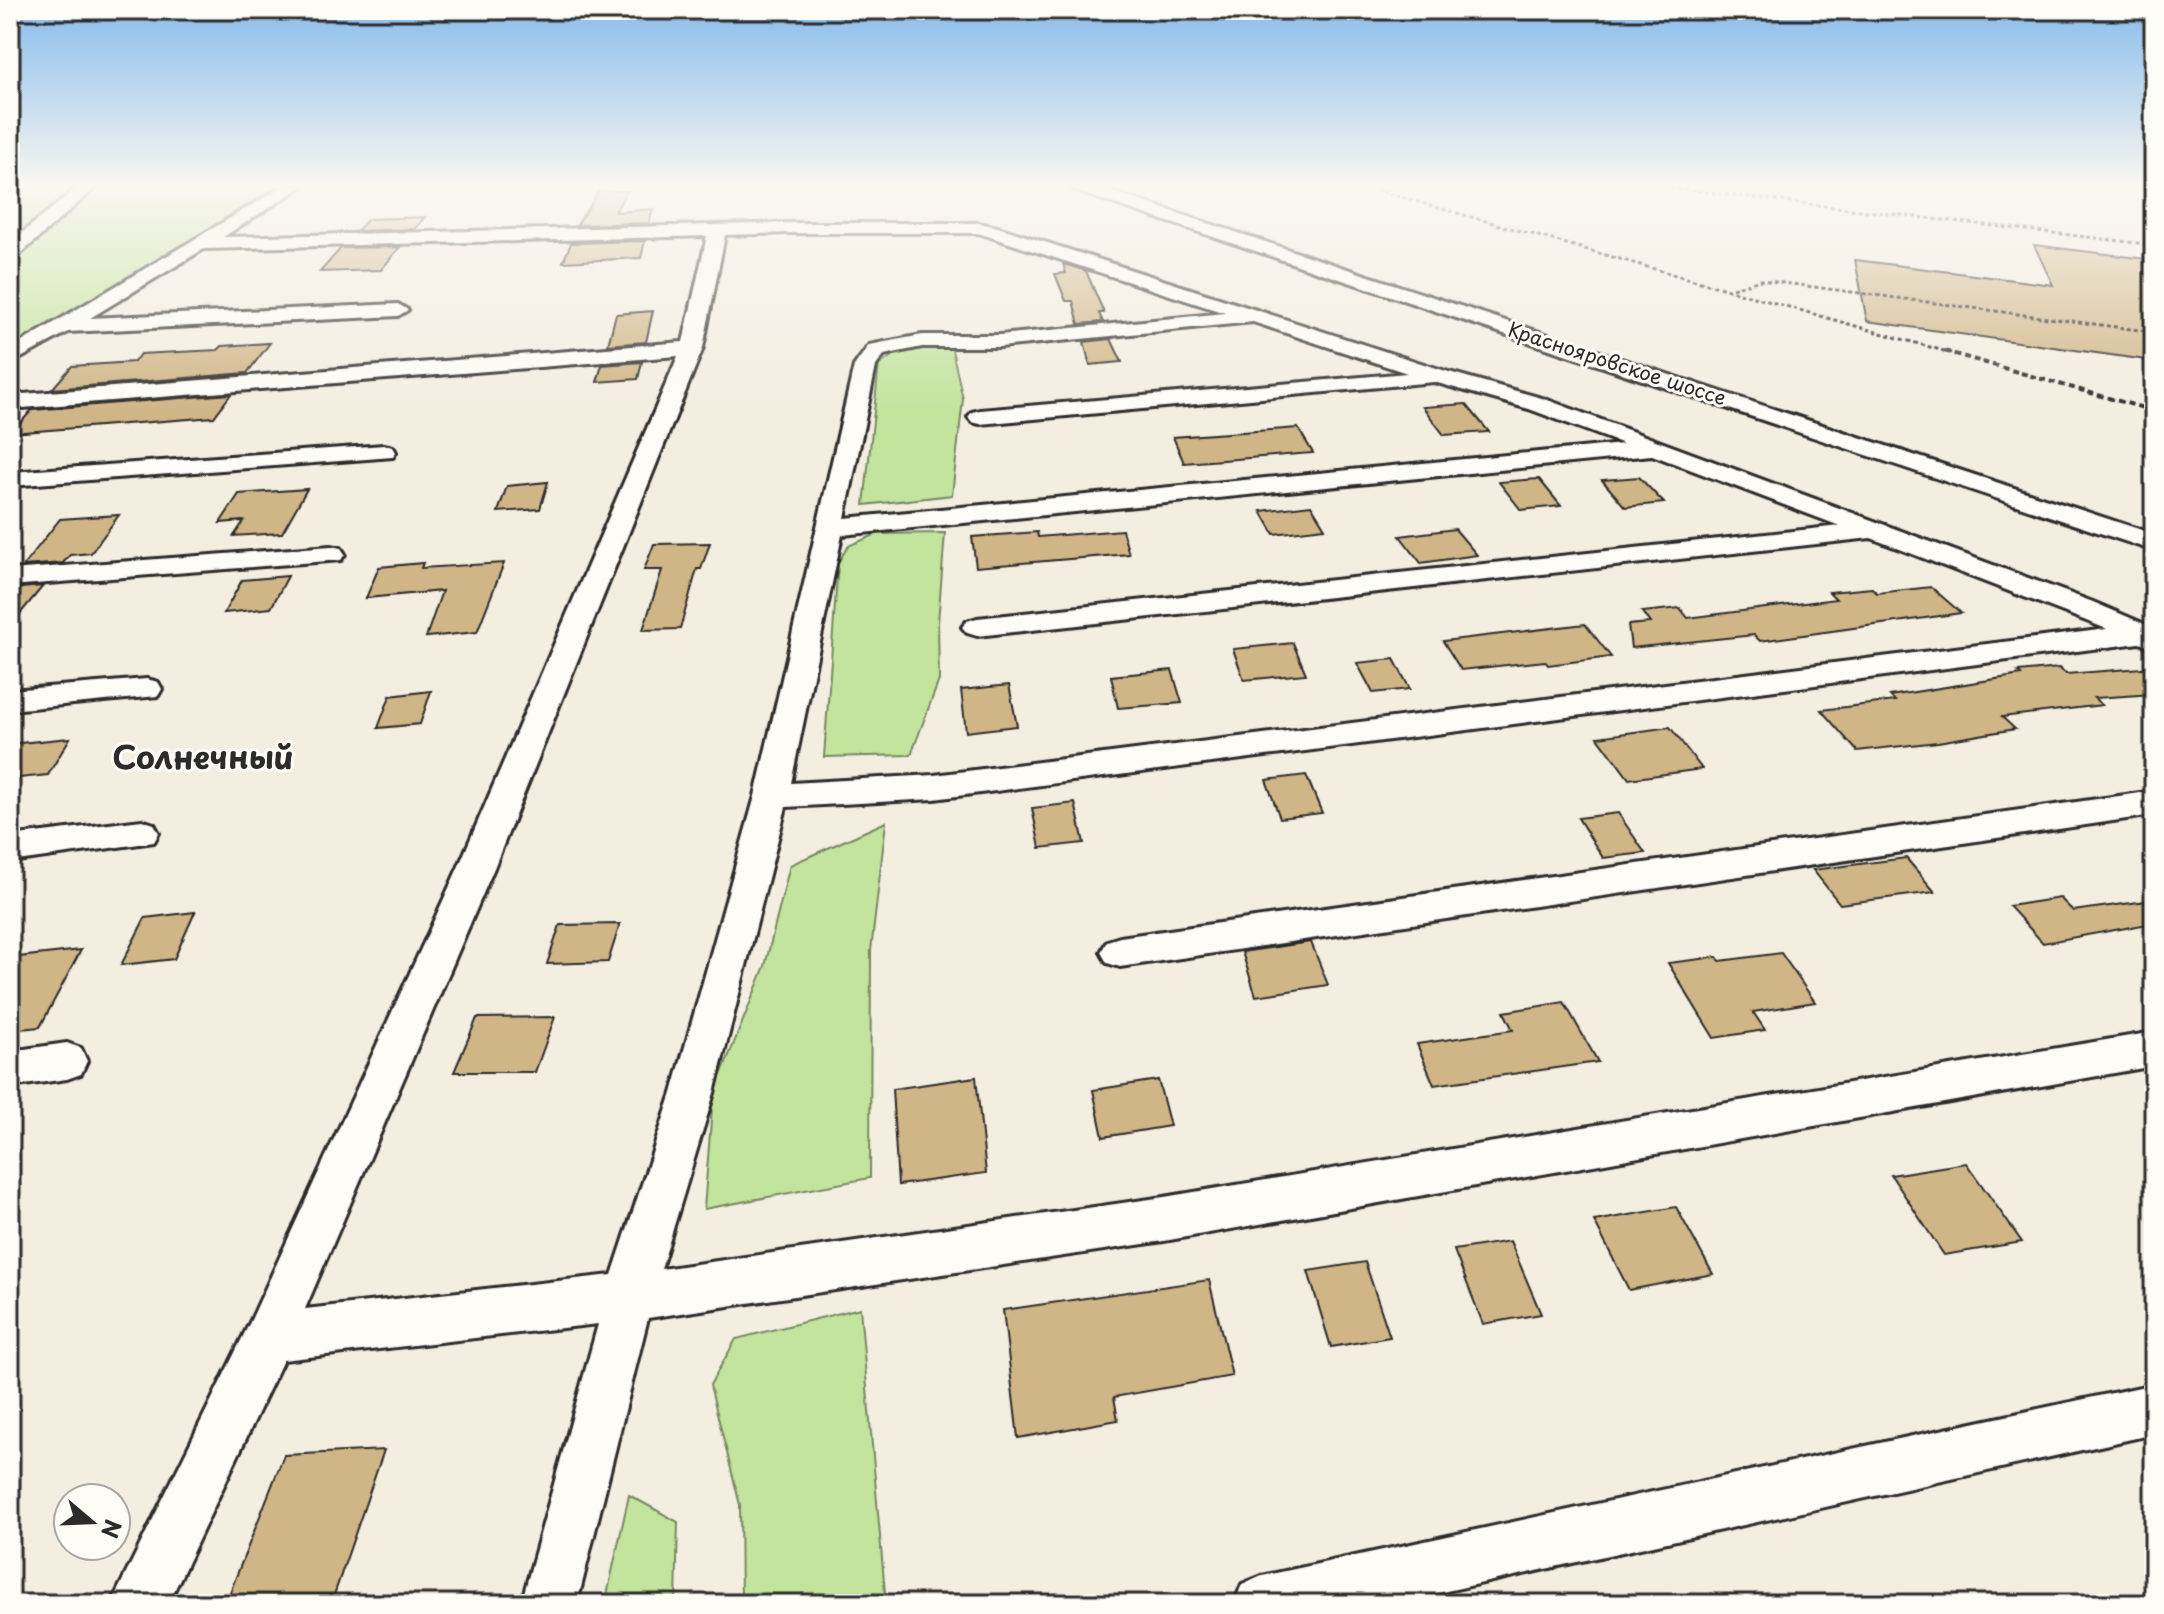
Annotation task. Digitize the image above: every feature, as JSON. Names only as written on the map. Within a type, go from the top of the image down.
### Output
[{"type":"street","points":[[10,358],[172,261]]},
{"type":"street","points":[[139,1604],[268,1337],[476,868],[692,348],[710,261]]},
{"type":"street","points":[[1090,261],[1441,377],[1537,404],[2083,608],[2148,636]]},
{"type":"street","name":"Краснояровское шоссе","points":[[1306,261],[2154,543]]},
{"type":"street","points":[[61,326],[398,310]]},
{"type":"street","points":[[549,1604],[629,1297],[693,1093],[772,796],[865,366],[877,350],[922,341],[1000,341],[1263,316]]},
{"type":"street","points":[[10,402],[692,348]]},
{"type":"street","points":[[980,417],[1441,377]]},
{"type":"street","points":[[828,528],[1657,448]]},
{"type":"street","points":[[10,479],[384,452]]},
{"type":"street","points":[[977,627],[1877,530]]},
{"type":"street","points":[[10,578],[331,554]]},
{"type":"street","points":[[772,796],[934,787],[2148,636]]},
{"type":"street","points":[[10,700],[147,689]]},
{"type":"street","points":[[1120,952],[2154,803]]},
{"type":"street","points":[[10,849],[142,833]]},
{"type":"street","points":[[268,1337],[629,1297],[1164,1219],[2154,1049]]},
{"type":"street","points":[[10,1069],[67,1061]]},
{"type":"street","points":[[1262,1604],[2154,1409]]},
{"type":"path","points":[[1630,261],[2154,411]]},
{"type":"path","points":[[1728,289],[1761,280],[2154,332]]},
{"type":"green space","points":[[10,261],[157,261],[10,353]]},
{"type":"green space","points":[[951,345],[963,399],[952,495],[864,505],[879,365],[904,348]]},
{"type":"green space","points":[[945,533],[938,623],[939,680],[911,755],[824,757],[838,563],[848,546],[877,534]]},
{"type":"green space","points":[[886,822],[871,951],[870,1178],[704,1209],[713,1095],[765,966],[790,865]]},
{"type":"green space","points":[[860,1308],[886,1604],[741,1604],[740,1505],[710,1385],[736,1339]]},
{"type":"green space","points":[[629,1495],[678,1522],[676,1604],[605,1604]]},
{"type":"building","points":[[329,261],[388,261],[381,270],[320,272]]},
{"type":"building","points":[[1855,261],[1865,261],[2053,285],[2042,261],[2154,261],[2154,361],[1867,321]]},
{"type":"building","points":[[1063,264],[1086,271],[1104,313],[1099,313],[1103,322],[1079,324],[1073,301],[1066,301],[1055,274],[1066,273]]},
{"type":"building","points":[[653,311],[646,342],[608,345],[616,314]]},
{"type":"building","points":[[1111,339],[1122,362],[1090,365],[1084,342]]},
{"type":"building","points":[[270,343],[247,373],[52,389],[72,366],[134,362],[140,354],[218,350],[222,346]]},
{"type":"building","points":[[642,362],[638,379],[597,382],[602,365]]},
{"type":"building","points":[[231,394],[214,417],[11,433],[32,410]]},
{"type":"building","points":[[1466,404],[1489,432],[1444,435],[1423,407]]},
{"type":"building","points":[[1298,428],[1313,453],[1184,463],[1173,437]]},
{"type":"building","points":[[1639,477],[1664,503],[1625,507],[1602,480]]},
{"type":"building","points":[[1539,479],[1561,506],[1521,510],[1499,482]]},
{"type":"building","points":[[548,482],[540,509],[498,512],[507,486]]},
{"type":"building","points":[[307,489],[282,533],[234,536],[244,521],[220,523],[239,494]]},
{"type":"building","points":[[1311,505],[1325,528],[1274,534],[1261,511]]},
{"type":"building","points":[[119,515],[91,553],[70,555],[63,563],[23,566],[60,519]]},
{"type":"building","points":[[1455,529],[1477,555],[1421,563],[1400,536]]},
{"type":"building","points":[[1122,530],[1129,554],[976,567],[972,537],[1037,532],[1038,537]]},
{"type":"building","points":[[710,543],[701,569],[697,569],[680,629],[643,630],[662,570],[644,570],[654,544]]},
{"type":"building","points":[[423,563],[421,568],[504,563],[477,632],[426,637],[442,591],[366,598],[379,567]]},
{"type":"building","points":[[288,576],[271,608],[224,613],[242,580]]},
{"type":"building","points":[[43,586],[10,626],[10,589]]},
{"type":"building","points":[[1931,587],[1961,613],[1760,641],[1754,635],[1631,648],[1628,625],[1650,623],[1642,612],[1680,608],[1688,618],[1836,599],[1829,592],[1872,588],[1877,593]]},
{"type":"building","points":[[1585,624],[1611,657],[1548,665],[1545,661],[1461,670],[1443,641]]},
{"type":"building","points":[[1293,643],[1306,674],[1244,680],[1233,649]]},
{"type":"building","points":[[1394,659],[1410,689],[1373,693],[1357,663]]},
{"type":"building","points":[[2154,667],[2154,694],[2094,698],[2102,705],[2002,717],[2015,729],[1938,742],[1857,751],[1821,710],[1895,701],[1890,696],[2021,675],[2018,672],[2059,668],[2066,674]]},
{"type":"building","points":[[1172,670],[1182,703],[1118,708],[1111,676]]},
{"type":"building","points":[[1009,685],[1017,726],[966,732],[961,690]]},
{"type":"building","points":[[431,691],[420,724],[378,728],[390,696]]},
{"type":"building","points":[[1670,727],[1702,769],[1629,779],[1598,737]]},
{"type":"building","points":[[70,738],[48,775],[10,779],[10,744]]},
{"type":"building","points":[[1306,775],[1322,813],[1280,818],[1266,780]]},
{"type":"building","points":[[1075,803],[1084,843],[1040,848],[1032,808]]},
{"type":"building","points":[[1618,813],[1645,853],[1603,858],[1578,818]]},
{"type":"building","points":[[1906,858],[1935,892],[1840,904],[1813,870]]},
{"type":"building","points":[[2060,898],[2073,911],[2154,900],[2154,923],[2043,943],[2009,906]]},
{"type":"building","points":[[195,912],[174,959],[121,965],[145,918]]},
{"type":"building","points":[[620,924],[608,962],[547,964],[560,925]]},
{"type":"building","points":[[1311,942],[1328,985],[1256,996],[1242,952]]},
{"type":"building","points":[[81,950],[40,1027],[10,1030],[10,958]]},
{"type":"building","points":[[1781,953],[1815,1002],[1753,1012],[1765,1030],[1714,1038],[1668,963],[1717,957],[1720,961]]},
{"type":"building","points":[[1564,1002],[1598,1062],[1434,1085],[1417,1044],[1513,1030],[1504,1012]]},
{"type":"building","points":[[555,1017],[535,1072],[454,1072],[477,1018]]},
{"type":"building","points":[[976,1077],[986,1173],[898,1185],[892,1089]]},
{"type":"building","points":[[1158,1080],[1170,1126],[1103,1137],[1093,1090]]},
{"type":"building","points":[[1966,1163],[2022,1242],[1944,1255],[1891,1175]]},
{"type":"building","points":[[1676,1207],[1713,1274],[1629,1290],[1594,1221]]},
{"type":"building","points":[[1510,1241],[1541,1314],[1483,1324],[1454,1250]]},
{"type":"building","points":[[1365,1262],[1390,1337],[1331,1347],[1308,1271]]},
{"type":"building","points":[[1209,1280],[1232,1376],[1114,1397],[1118,1420],[1018,1438],[1003,1310]]},
{"type":"building","points":[[384,1450],[334,1595],[227,1600],[284,1455]]},
{"type":"district","name":"Солнечный","points":[[203,758]]}]
